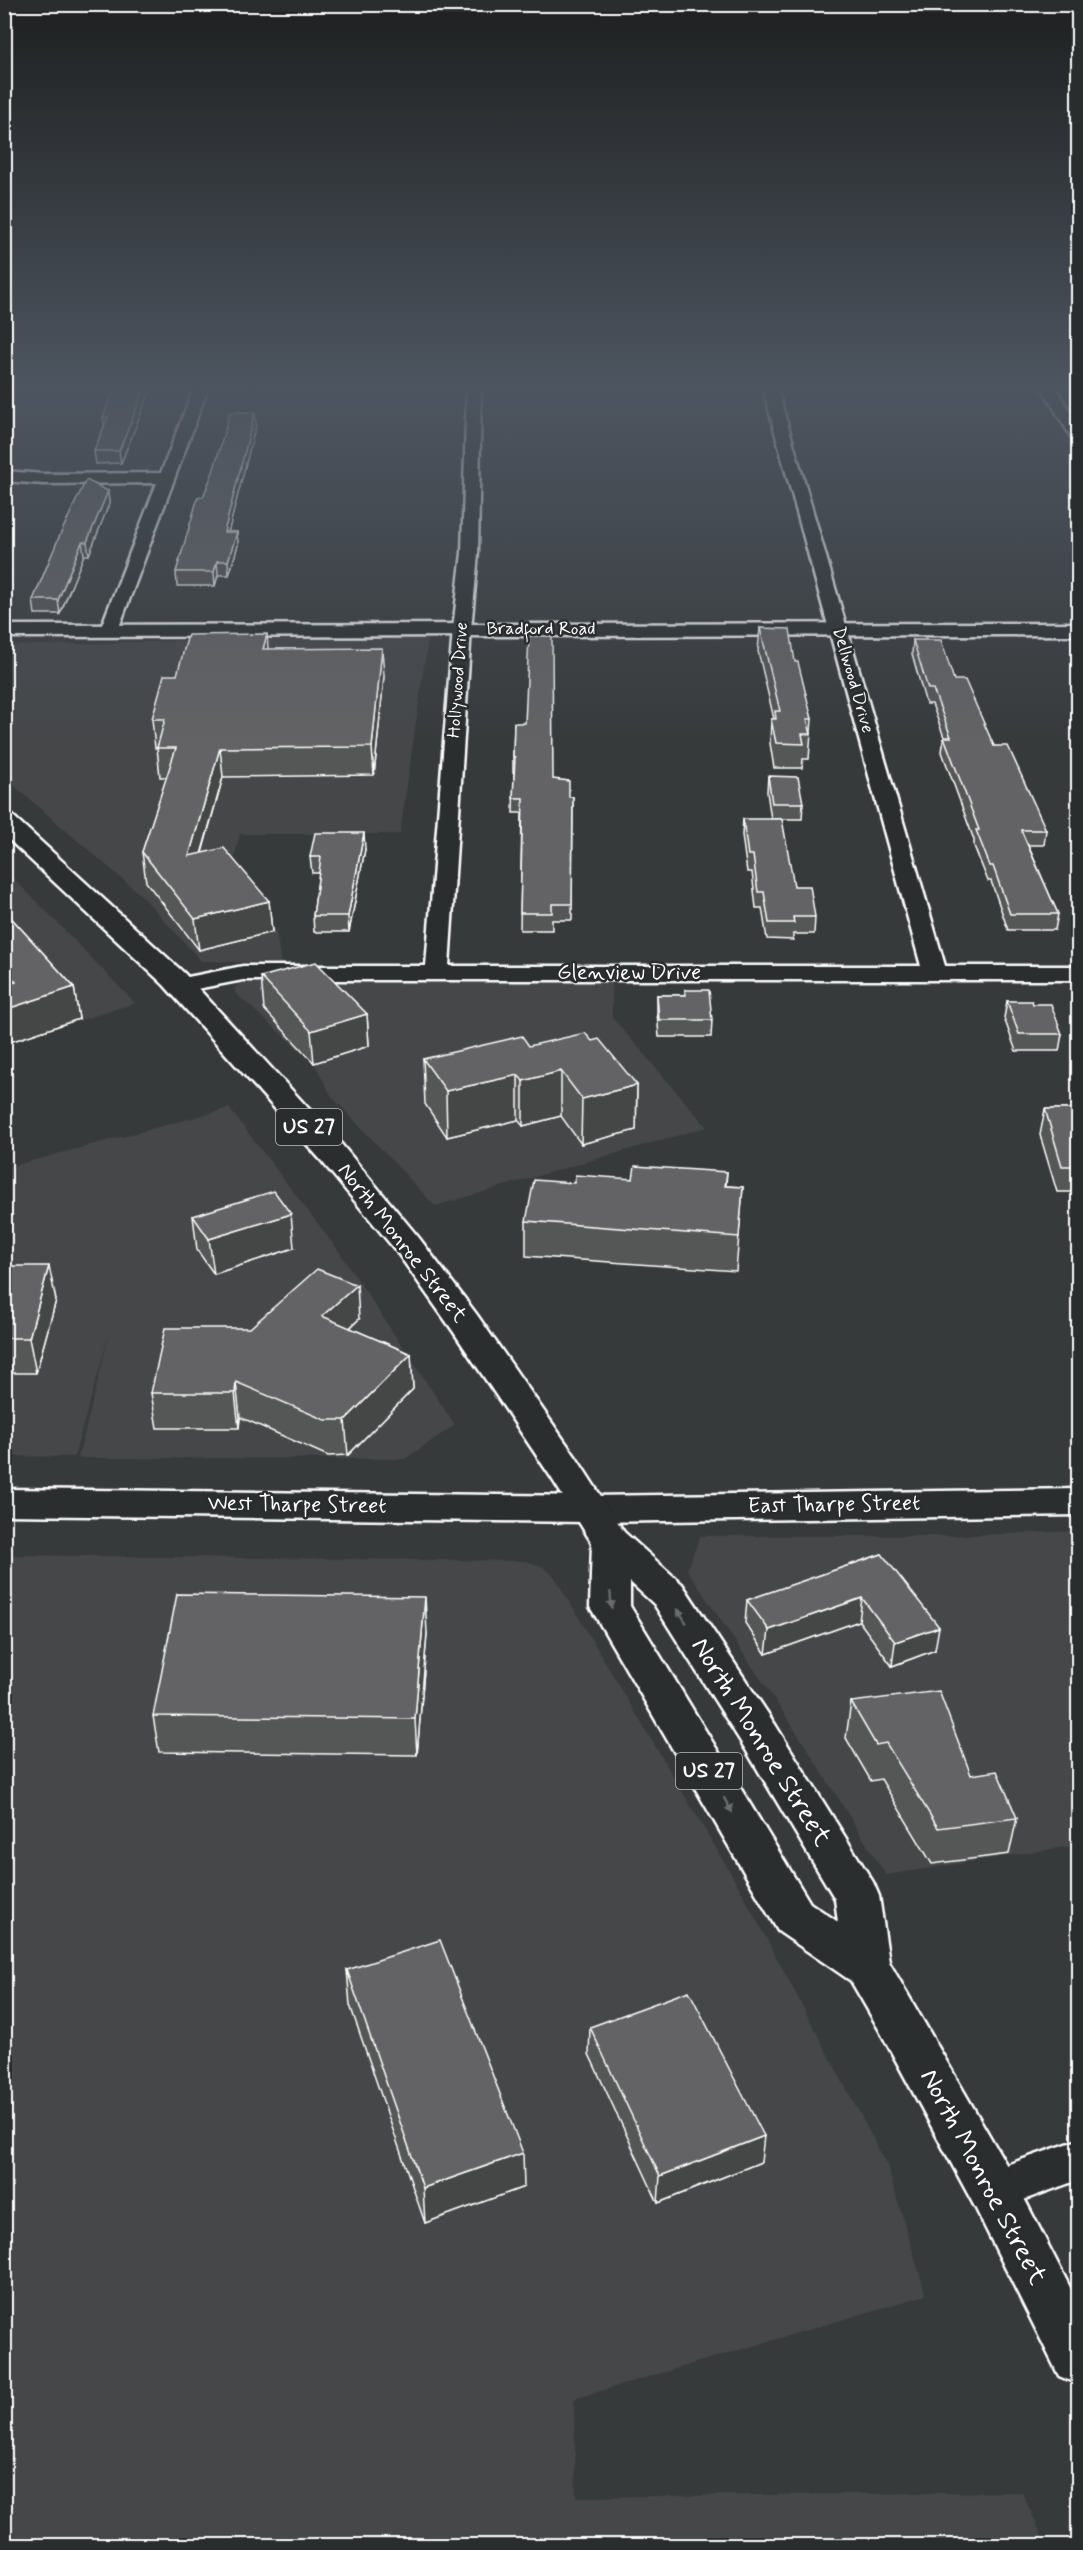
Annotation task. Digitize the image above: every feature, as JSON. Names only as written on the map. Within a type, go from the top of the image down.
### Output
[{"type":"main road","name":"Bradford Road","points":[[4,631],[1078,629]]},
{"type":"main road","name":"North Monroe Street","points":[[7,825],[181,985],[331,1152],[408,1245],[465,1323],[601,1525],[668,1594],[761,1738],[856,1896],[867,1967],[897,2016],[993,2190],[1078,2357]]},
{"type":"main road","name":"West Tharpe Street","points":[[4,1502],[601,1525]]},
{"type":"main road","name":"East Tharpe Street","points":[[601,1525],[1078,1502]]},
{"type":"main road","name":"North Monroe Street","points":[[601,1525],[610,1607],[794,1917],[867,1967]]},
{"type":"street","points":[[109,630],[154,507]]},
{"type":"street","name":"Hollywood Drive","points":[[437,973],[462,629],[470,553],[471,507]]},
{"type":"street","name":"Dellwood Drive","points":[[804,507],[935,973]]},
{"type":"street","name":"Glenview Drive","points":[[181,985],[243,973],[1078,973]]},
{"type":"street","points":[[993,2190],[1078,2160]]},
{"type":"shaded area","points":[[247,639],[428,639],[400,834],[240,834],[230,877],[276,932],[281,963],[201,961],[143,897],[5,778],[4,646]]},
{"type":"shaded area","points":[[4,869],[49,914],[135,1003],[5,1044]]},
{"type":"shaded area","points":[[265,979],[612,980],[612,1017],[707,1127],[435,1206],[332,1097],[314,1063],[235,993],[234,989],[237,985],[249,981]]},
{"type":"shaded area","points":[[229,1108],[338,1250],[455,1425],[405,1459],[78,1458],[110,1332],[74,1457],[5,1456],[5,1168]]},
{"type":"shaded area","points":[[1078,1531],[1078,1845],[886,1875],[801,1739],[687,1570],[700,1536],[946,1536]]},
{"type":"shaded area","points":[[5,1555],[526,1561],[543,1567],[554,1576],[739,1887],[887,2165],[926,2295],[574,2399],[576,2497],[1022,2492],[1046,2545],[5,2546]]},
{"type":"building","points":[[73,507],[101,507],[87,542],[82,542],[58,600],[33,600]]},
{"type":"building","points":[[195,507],[230,507],[224,532],[237,532],[228,561],[217,561],[214,572],[176,572]]},
{"type":"building","points":[[760,628],[790,629],[795,662],[798,662],[812,719],[807,719],[811,734],[802,734],[804,744],[776,743],[771,719],[776,719],[775,711],[780,711]]},
{"type":"building","points":[[267,634],[263,649],[382,648],[372,747],[220,748],[189,856],[224,848],[269,901],[195,919],[142,852],[176,748],[157,748],[165,719],[152,719],[164,675],[177,675],[188,635]]},
{"type":"building","points":[[529,636],[552,636],[553,779],[569,781],[569,797],[573,797],[572,904],[552,904],[552,913],[520,913],[523,798],[513,798],[514,723],[525,723]]},
{"type":"building","points":[[913,640],[941,640],[954,680],[965,680],[994,746],[1008,746],[1046,830],[1021,830],[1058,914],[1010,914],[993,866],[990,866],[976,830],[979,830],[944,737],[951,737],[933,689],[928,689]]},
{"type":"building","points":[[768,776],[798,777],[803,803],[772,803]]},
{"type":"building","points":[[743,819],[782,819],[794,886],[810,886],[815,917],[793,917],[794,923],[769,923],[764,892],[758,892],[753,855],[748,855]]},
{"type":"building","points":[[315,833],[364,833],[348,916],[313,916],[321,857],[310,857]]},
{"type":"building","points":[[4,910],[74,987],[4,1010],[4,986],[16,982],[4,969]]},
{"type":"building","points":[[316,962],[367,1014],[311,1031],[261,977]]},
{"type":"building","points":[[685,990],[709,990],[712,1020],[659,1020],[657,995],[686,995]]},
{"type":"building","points":[[1007,1001],[1051,1004],[1062,1034],[1019,1034]]},
{"type":"building","points":[[585,1033],[592,1041],[599,1039],[637,1085],[582,1099],[561,1071],[523,1081],[518,1075],[446,1091],[423,1059],[522,1036],[529,1046]]},
{"type":"building","points":[[1045,1109],[1078,1109],[1078,1166],[1062,1166]]},
{"type":"building","points":[[635,1166],[727,1172],[725,1186],[743,1187],[739,1237],[526,1221],[534,1180],[574,1183],[575,1175],[633,1179]]},
{"type":"building","points":[[274,1191],[291,1214],[209,1239],[193,1216]]},
{"type":"building","points":[[4,1266],[49,1266],[29,1338],[4,1338]]},
{"type":"building","points":[[317,1269],[357,1285],[322,1316],[411,1354],[345,1420],[325,1420],[236,1382],[235,1393],[151,1393],[165,1328],[250,1328]]},
{"type":"building","points":[[882,1554],[939,1627],[895,1642],[862,1598],[769,1630],[747,1600]]},
{"type":"building","points":[[177,1594],[425,1597],[415,1719],[153,1716]]},
{"type":"building","points":[[939,1691],[971,1775],[997,1771],[1017,1818],[938,1828],[886,1743],[876,1745],[851,1702]]},
{"type":"building","points":[[440,1940],[523,2153],[423,2188],[347,1970]]},
{"type":"building","points":[[689,1991],[764,2136],[660,2176],[590,2027]]}]
